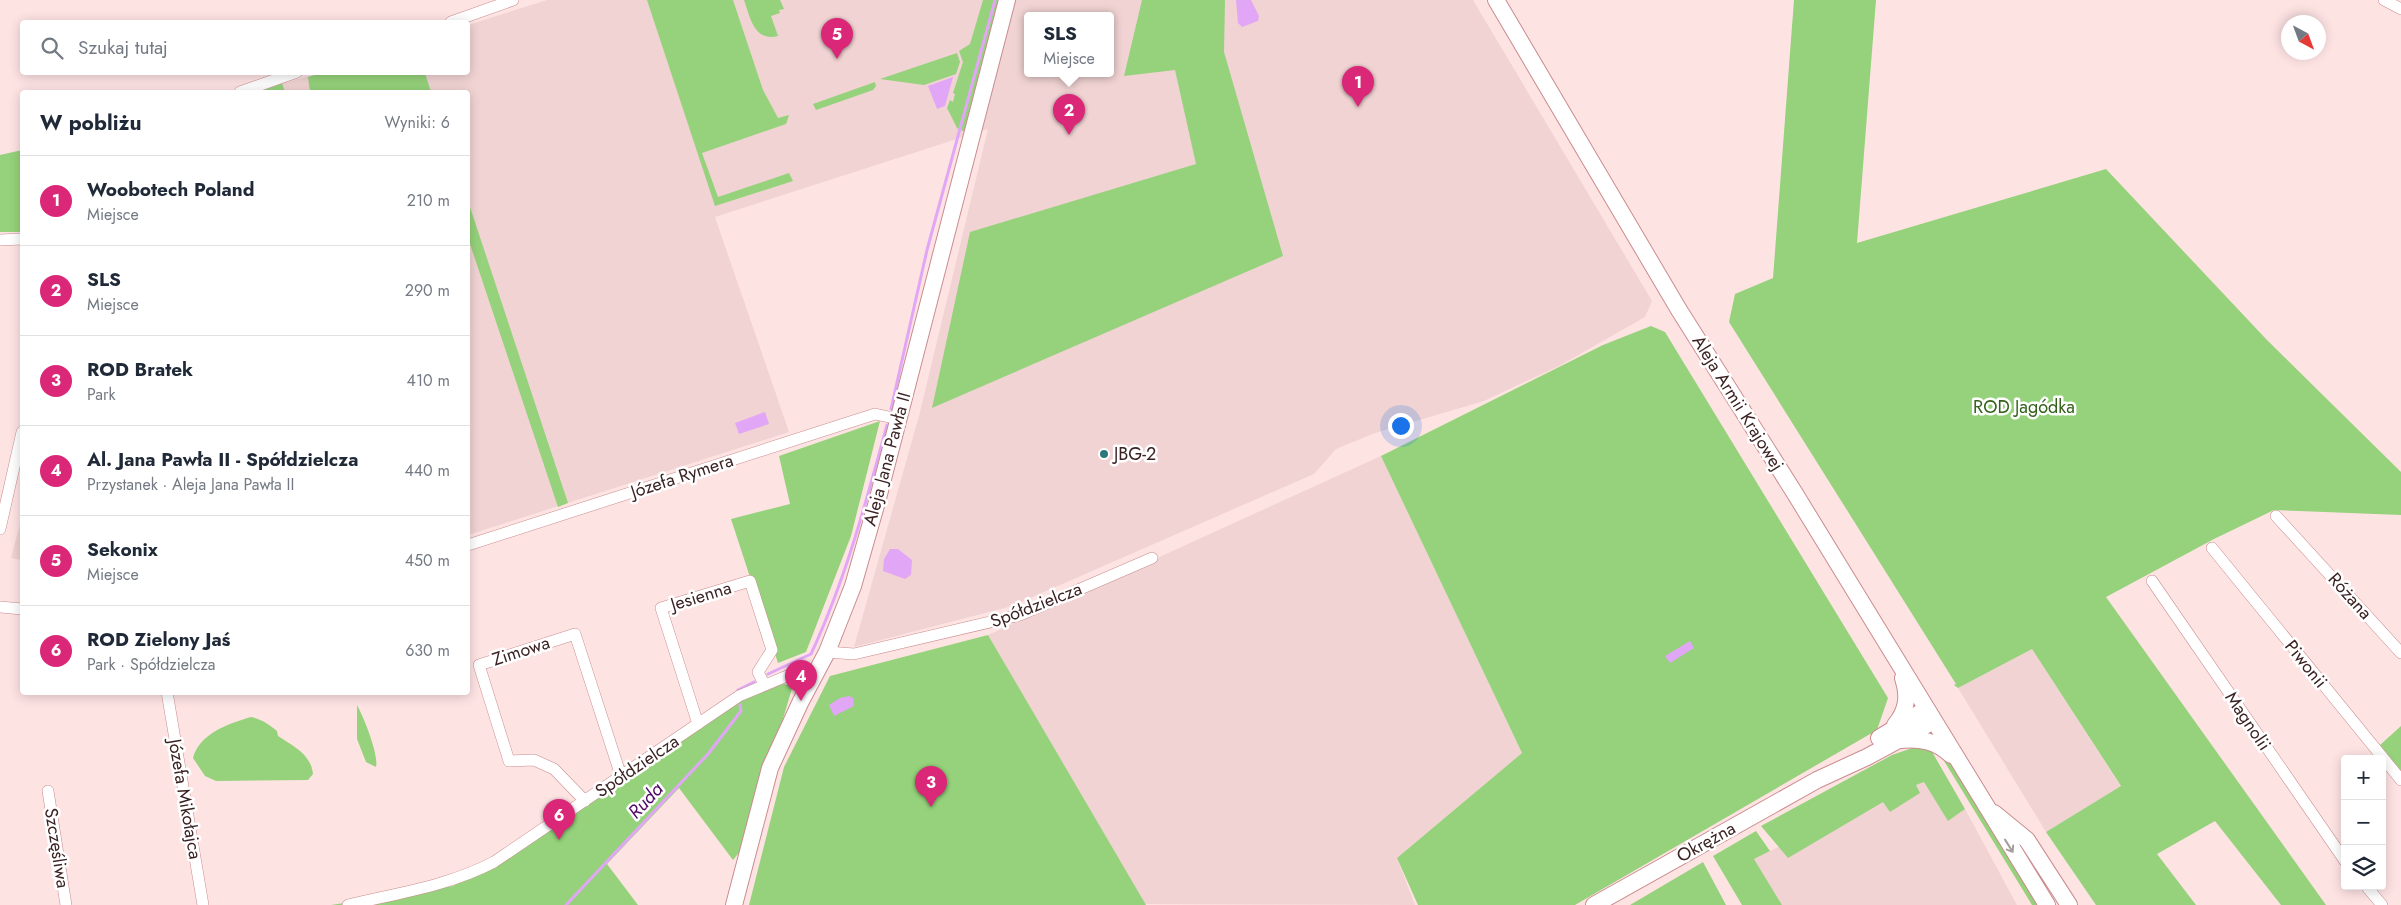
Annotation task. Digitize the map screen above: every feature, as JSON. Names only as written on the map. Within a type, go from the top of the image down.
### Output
[{"type":"street","points":[[457,20],[513,0]]},
{"type":"street","name":"Aleja Jana Pawła II","points":[[734,905],[770,768],[827,652],[853,586],[1007,0]]},
{"type":"street","name":"Aleja Armii Krajowej","points":[[1496,0],[1679,310],[1897,659],[1958,762],[2047,905]]},
{"type":"street","points":[[2384,0],[2401,9]]},
{"type":"street","points":[[246,90],[288,75]]},
{"type":"street","points":[[0,240],[20,239]]},
{"type":"street","name":"Józefa Rymera","points":[[470,544],[875,414],[898,419]]},
{"type":"street","points":[[0,529],[20,441]]},
{"type":"street","name":"Różana","points":[[2276,516],[2401,653]]},
{"type":"street","name":"Piwonii","points":[[2212,548],[2401,780]]},
{"type":"street","name":"Spółdzielcza","points":[[827,652],[854,654],[1004,620],[1020,615],[1152,558]]},
{"type":"street","name":"Jesienna","points":[[698,724],[662,608],[750,581],[772,650],[758,672],[764,684]]},
{"type":"street","name":"Magnolii","points":[[2152,581],[2341,855]]},
{"type":"street","points":[[0,607],[20,609]]},
{"type":"street","name":"Zimowa","points":[[585,800],[554,769],[534,760],[509,761],[478,665],[575,634],[620,776]]},
{"type":"street","points":[[1897,659],[1905,684],[1906,704],[1893,735],[1931,742],[1945,750],[1958,762]]},
{"type":"street","name":"Spółdzielcza","points":[[348,905],[444,883],[469,875],[494,862],[739,696],[794,672],[815,675]]},
{"type":"street","name":"Józefa Mikołajca","points":[[168,695],[203,905]]},
{"type":"street","name":"Okrężna","points":[[1594,905],[1817,780],[1866,757],[1893,735],[1930,715]]},
{"type":"street","name":"Szczęśliwa","points":[[48,791],[66,905]]},
{"type":"street","name":"Aleja Armii Krajowej","points":[[1984,804],[2027,840],[2069,905]]},
{"type":"street","points":[[2369,890],[2382,905]]},
{"type":"shaded area","points":[[547,0],[1473,0],[1652,301],[1645,317],[1561,365],[1484,401],[1375,433],[1336,449],[1314,474],[1012,606],[854,647],[920,412],[988,129],[715,217],[789,432],[470,534],[470,90],[284,90],[282,83],[314,75],[470,75],[470,24]]},
{"type":"shaded area","points":[[1236,0],[1251,0],[1259,16],[1258,21],[1242,27],[1238,23]]},
{"type":"shaded area","points":[[953,77],[945,106],[937,109],[928,86]]},
{"type":"shaded area","points":[[765,412],[769,424],[739,434],[735,423]]},
{"type":"shaded area","points":[[1381,456],[1522,753],[1397,858],[1415,905],[1145,904],[988,635]]},
{"type":"shaded area","points":[[20,524],[20,560],[11,558]]},
{"type":"shaded area","points":[[890,549],[898,549],[912,560],[911,575],[905,579],[883,571],[884,559]]},
{"type":"shaded area","points":[[1690,641],[1694,648],[1670,663],[1665,656]]},
{"type":"shaded area","points":[[2032,649],[2121,787],[2046,832],[1958,688]]},
{"type":"shaded area","points":[[849,696],[853,698],[854,706],[834,716],[829,705],[840,698]]},
{"type":"shaded area","points":[[1924,782],[1948,820],[1965,809],[2017,905],[1782,905],[1754,859],[1875,799]]},
{"type":"green space","points":[[647,0],[733,0],[763,90],[778,118],[789,115],[786,124],[702,153],[718,197],[789,173],[793,181],[715,206]]},
{"type":"green space","points":[[744,0],[780,0],[784,9],[779,10],[780,13],[771,16],[778,36],[770,37],[758,32],[754,27]]},
{"type":"green space","points":[[983,0],[1000,0],[965,132],[957,128],[947,108],[950,100],[953,102],[955,94],[953,93],[963,62],[959,51],[970,44]]},
{"type":"green space","points":[[1142,0],[1225,0],[1224,52],[1283,256],[932,408],[970,232],[1196,164],[1175,70],[1124,76]]},
{"type":"green space","name":"ROD Jagódka","points":[[1794,0],[1876,0],[1857,243],[2106,169],[2266,339],[2401,472],[2401,515],[2274,510],[2214,539],[2106,597],[2326,905],[2281,905],[2215,821],[2157,854],[2196,905],[2096,905],[2046,832],[2121,786],[2032,649],[1958,688],[1954,685],[1956,684],[1729,322],[1735,294],[1773,278]]},
{"type":"green space","points":[[957,53],[960,62],[956,74],[924,85],[880,79]]},
{"type":"green space","points":[[315,75],[426,75],[430,90],[310,90],[308,77]]},
{"type":"green space","points":[[875,82],[876,86],[873,90],[816,110],[813,104]]},
{"type":"green space","points":[[282,83],[284,90],[263,90]]},
{"type":"green space","points":[[20,150],[20,232],[0,232],[0,155]]},
{"type":"green space","points":[[470,207],[568,503],[558,507],[470,244]]},
{"type":"green space","points":[[1651,326],[1665,332],[1888,698],[1877,730],[1575,905],[1418,905],[1397,858],[1522,753],[1381,456],[1603,345]]},
{"type":"green space","points":[[880,421],[851,536],[806,652],[778,663],[731,519],[790,504],[779,456]]},
{"type":"green space","points":[[988,635],[1146,905],[749,905],[784,767],[830,676]]},
{"type":"green space","points":[[781,684],[793,685],[746,844],[733,860],[679,788],[607,864],[638,905],[331,905],[453,886],[570,816],[741,700]]},
{"type":"green space","points":[[357,705],[373,746],[376,767],[366,762],[357,739]]},
{"type":"green space","points":[[251,717],[262,720],[271,726],[277,731],[278,736],[305,756],[312,767],[313,774],[308,780],[216,781],[205,776],[193,758],[202,742],[224,726]]},
{"type":"green space","points":[[2401,726],[2401,771],[2380,745]]},
{"type":"green space","points":[[1915,747],[1931,750],[1965,809],[1948,821],[1924,782],[1916,785],[1920,793],[1890,812],[1883,802],[1788,858],[1761,826],[1892,755]]},
{"type":"green space","points":[[1938,751],[1952,763],[2040,905],[2032,905]]},
{"type":"green space","points":[[1756,831],[1770,851],[1754,859],[1782,905],[1742,905],[1713,856]]},
{"type":"green space","points":[[1703,862],[1726,905],[1630,905]]},
{"type":"waterway","points":[[891,409],[927,250],[995,0]]},
{"type":"waterway","points":[[768,674],[811,654],[844,570],[863,512],[887,425]]},
{"type":"waterway","points":[[738,690],[754,682]]},
{"type":"waterway","name":"Ruda","points":[[566,905],[708,754],[741,711],[740,705]]},
{"type":"place","name":"Sekonix","points":[[837,59]]},
{"type":"place","name":"Woobotech Poland","points":[[1358,107]]},
{"type":"place","name":"SLS","points":[[1069,135]]},
{"type":"place","name":"JBG-2","points":[[1104,454]]},
{"type":"place","name":"Al. Jana Pawła II - Spółdzielcza","points":[[801,701]]},
{"type":"place","name":"ROD Bratek","points":[[931,807]]},
{"type":"place","name":"ROD Zielony Jaś","points":[[559,840]]}]
